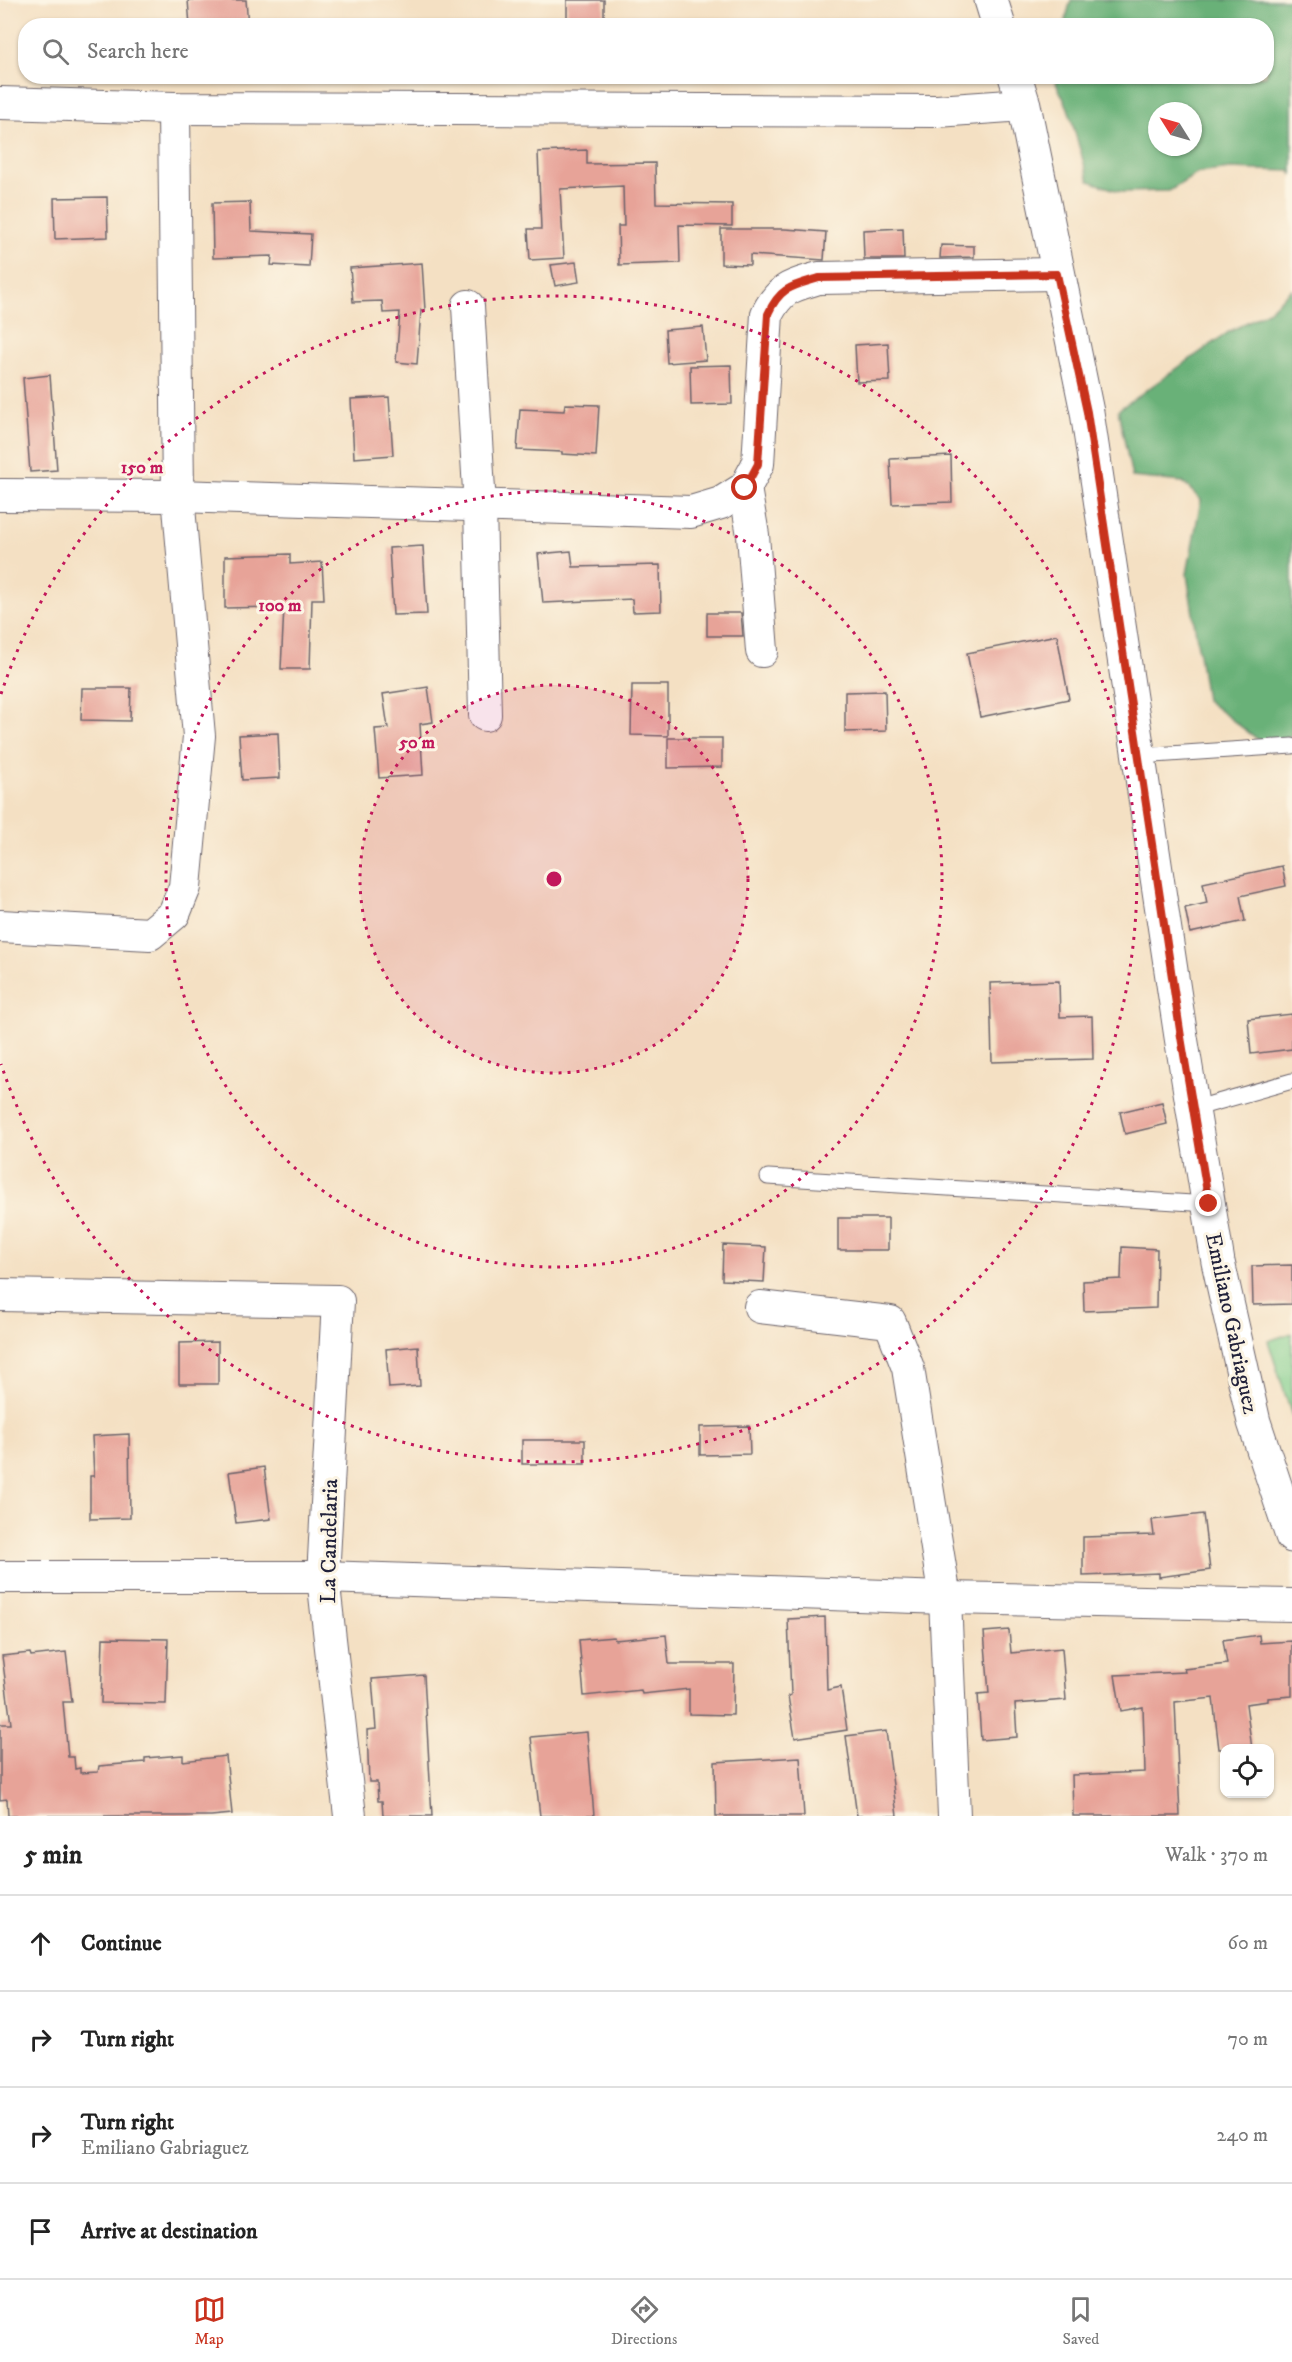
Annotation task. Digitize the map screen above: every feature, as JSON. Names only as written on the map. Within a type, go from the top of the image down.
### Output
[{"type":"main road","points":[[991,0],[997,18]]},
{"type":"main road","name":"Emiliano Gabriaguez","points":[[1020,91],[1087,412],[1218,1262],[1254,1422],[1292,1536]]},
{"type":"street","points":[[0,103],[174,108],[937,111],[1020,91]]},
{"type":"street","points":[[0,926],[150,934],[174,914],[185,887],[199,736],[178,496],[174,108]]},
{"type":"street","points":[[0,495],[178,496],[691,512],[721,503],[745,488],[758,464],[768,314],[776,297],[790,286],[819,278],[1057,274]]},
{"type":"street","points":[[468,306],[480,507],[485,715]]},
{"type":"street","points":[[745,488],[753,535],[762,651]]},
{"type":"street","name":"La Candelaria","points":[[0,1295],[338,1301],[323,1577],[350,1816]]},
{"type":"street","points":[[760,1307],[890,1322],[908,1368],[945,1598],[954,1816]]},
{"type":"street","points":[[0,1577],[323,1577],[945,1598],[1292,1605]]},
{"type":"lane","points":[[1139,756],[1292,746]]},
{"type":"lane","points":[[1194,1109],[1292,1081]]},
{"type":"lane","points":[[768,1177],[1209,1204]]},
{"type":"green space","points":[[1071,0],[1292,0],[1292,175],[1290,171],[1230,169],[1198,173],[1169,191],[1121,192],[1089,181],[1068,108],[1056,84],[1274,84],[1274,18],[1066,18]]},
{"type":"green space","points":[[1292,289],[1292,735],[1268,747],[1206,700],[1187,574],[1201,500],[1183,482],[1132,477],[1118,410],[1229,332],[1268,311]]},
{"type":"green space","points":[[1292,1333],[1292,1416],[1268,1341]]},
{"type":"building","points":[[188,0],[246,0],[247,18],[189,18]]},
{"type":"building","points":[[567,0],[604,0],[604,18],[567,18]]},
{"type":"building","points":[[587,150],[587,164],[655,163],[656,203],[732,204],[732,226],[679,225],[680,263],[619,265],[618,226],[624,226],[623,186],[560,189],[564,258],[530,260],[528,229],[541,229],[538,152]]},
{"type":"building","points":[[107,197],[108,237],[55,239],[54,198]]},
{"type":"building","points":[[250,202],[251,231],[311,234],[309,267],[271,265],[272,256],[213,258],[212,203]]},
{"type":"building","points":[[903,228],[904,259],[864,259],[863,230]]},
{"type":"building","points":[[721,229],[785,229],[826,232],[824,260],[750,255],[750,265],[721,264]]},
{"type":"building","points":[[941,245],[974,246],[974,257],[940,258]]},
{"type":"building","points":[[576,262],[579,282],[555,286],[551,265]]},
{"type":"building","points":[[422,263],[425,310],[421,310],[417,364],[396,362],[400,312],[383,313],[382,301],[353,302],[350,268]]},
{"type":"building","points":[[703,327],[706,360],[667,363],[665,330]]},
{"type":"building","points":[[888,343],[890,381],[857,382],[855,345]]},
{"type":"building","points":[[731,365],[732,404],[691,405],[690,366]]},
{"type":"building","points":[[50,375],[57,470],[30,472],[23,378]]},
{"type":"building","points":[[389,397],[393,455],[354,458],[351,399]]},
{"type":"building","points":[[565,404],[599,405],[596,456],[517,450],[520,409],[564,411]]},
{"type":"building","points":[[951,456],[952,502],[892,504],[890,459]]},
{"type":"building","points":[[423,546],[427,614],[393,615],[389,548]]},
{"type":"building","points":[[571,551],[573,567],[660,565],[661,611],[633,612],[632,599],[543,603],[538,554]]},
{"type":"building","points":[[290,554],[290,564],[322,562],[324,599],[312,599],[310,669],[281,669],[284,607],[225,608],[225,556]]},
{"type":"building","points":[[707,613],[741,613],[743,636],[707,636]]},
{"type":"building","points":[[1057,635],[1069,699],[980,717],[967,653]]},
{"type":"building","points":[[632,685],[668,685],[668,736],[631,735]]},
{"type":"building","points":[[428,687],[433,722],[420,724],[423,775],[379,778],[375,729],[388,728],[383,694]]},
{"type":"building","points":[[82,688],[131,688],[130,721],[81,720]]},
{"type":"building","points":[[885,691],[886,731],[845,732],[845,692]]},
{"type":"building","points":[[278,733],[280,778],[242,780],[239,735]]},
{"type":"building","points":[[668,738],[722,738],[722,767],[668,768]]},
{"type":"building","points":[[1282,866],[1286,886],[1240,896],[1245,921],[1190,933],[1185,908],[1207,903],[1203,883]]},
{"type":"building","points":[[1059,981],[1060,1017],[1092,1016],[1093,1059],[992,1062],[990,983]]},
{"type":"building","points":[[1292,1014],[1292,1049],[1251,1054],[1248,1019]]},
{"type":"building","points":[[1162,1102],[1167,1124],[1125,1134],[1120,1112]]},
{"type":"building","points":[[838,1218],[888,1218],[888,1250],[838,1250]]},
{"type":"building","points":[[723,1245],[766,1247],[764,1282],[722,1280]]},
{"type":"building","points":[[1122,1247],[1157,1249],[1156,1308],[1084,1311],[1083,1281],[1121,1279]]},
{"type":"building","points":[[1292,1265],[1292,1304],[1253,1305],[1252,1266]]},
{"type":"building","points":[[218,1342],[218,1384],[179,1384],[179,1343]]},
{"type":"building","points":[[418,1346],[420,1386],[389,1388],[386,1349]]},
{"type":"building","points":[[749,1426],[750,1454],[700,1455],[700,1427]]},
{"type":"building","points":[[129,1434],[130,1518],[90,1519],[90,1476],[94,1476],[92,1436]]},
{"type":"building","points":[[522,1440],[585,1440],[585,1464],[522,1464]]},
{"type":"building","points":[[264,1467],[271,1519],[236,1523],[229,1472]]},
{"type":"building","points":[[1203,1514],[1210,1570],[1159,1577],[1159,1573],[1083,1576],[1083,1537],[1154,1535],[1152,1520]]},
{"type":"building","points":[[825,1617],[827,1690],[841,1687],[847,1730],[795,1738],[788,1696],[791,1695],[788,1619]]},
{"type":"building","points":[[1009,1630],[1011,1653],[1062,1648],[1066,1700],[1015,1704],[1017,1737],[981,1740],[978,1694],[989,1693],[984,1632]]},
{"type":"building","points":[[666,1635],[669,1664],[734,1664],[733,1715],[689,1714],[689,1689],[642,1694],[641,1690],[584,1696],[579,1640],[614,1637],[615,1640]]},
{"type":"building","points":[[1259,1635],[1260,1643],[1292,1641],[1292,1696],[1268,1698],[1268,1701],[1246,1704],[1251,1744],[1220,1744],[1219,1749],[1213,1698],[1175,1702],[1180,1816],[1073,1816],[1072,1775],[1145,1772],[1143,1707],[1121,1711],[1115,1675],[1185,1672],[1184,1669],[1227,1664],[1223,1640]]},
{"type":"building","points":[[103,1638],[168,1639],[166,1704],[101,1703]]},
{"type":"building","points":[[66,1652],[72,1702],[63,1702],[68,1757],[74,1757],[75,1769],[80,1768],[80,1773],[98,1772],[99,1766],[145,1762],[145,1758],[183,1755],[183,1761],[226,1756],[232,1814],[211,1816],[8,1816],[7,1799],[0,1800],[0,1724],[11,1724],[2,1656],[30,1653],[31,1656]]},
{"type":"building","points":[[424,1675],[432,1816],[383,1816],[382,1801],[378,1801],[377,1782],[369,1782],[367,1730],[376,1729],[372,1679]]},
{"type":"building","points":[[886,1731],[897,1816],[857,1816],[846,1736]]},
{"type":"building","points":[[587,1732],[594,1816],[540,1816],[531,1737]]},
{"type":"building","points":[[800,1757],[804,1816],[716,1816],[715,1762]]},
{"type":"route","points":[[745,488],[758,464],[768,314],[776,297],[790,286],[819,278],[1057,274],[1087,412],[1181,1037],[1209,1204]]}]
